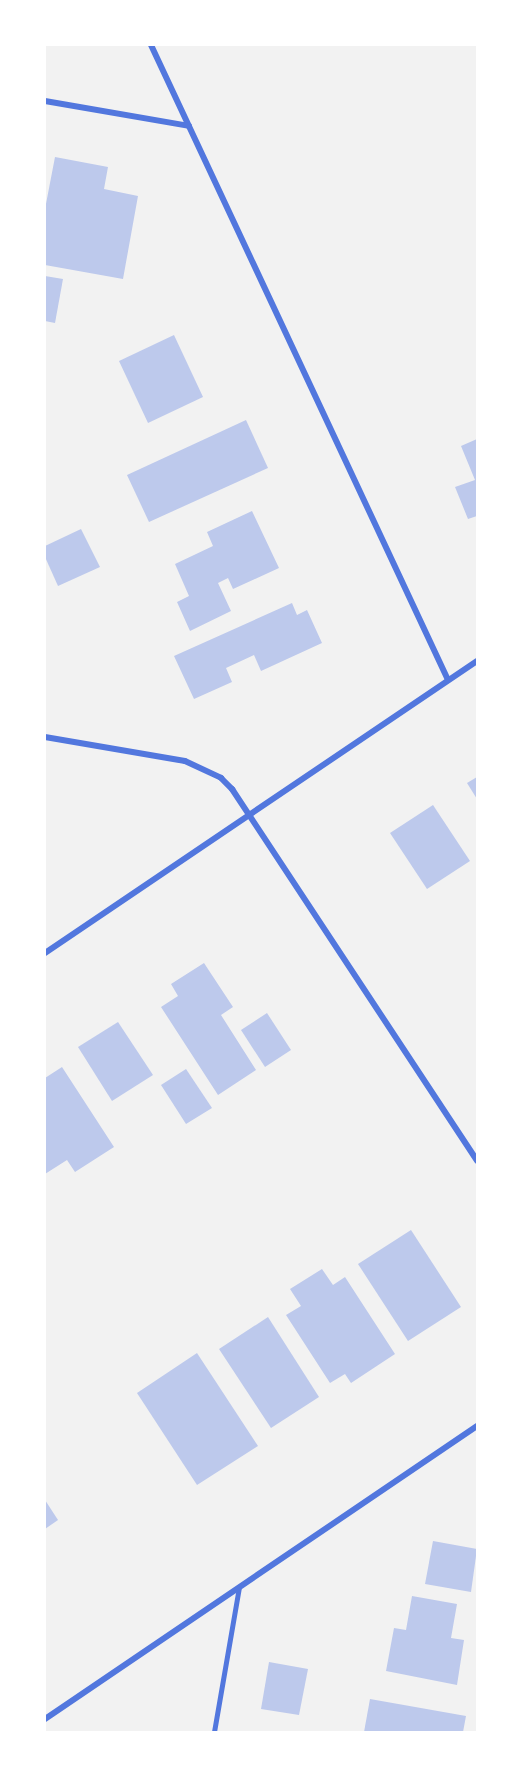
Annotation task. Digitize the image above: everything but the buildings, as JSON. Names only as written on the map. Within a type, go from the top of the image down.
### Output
[{"type":"street","points":[[151,45],[448,680]]},
{"type":"street","points":[[45,101],[189,126]]},
{"type":"street","points":[[45,953],[477,660]]},
{"type":"street","points":[[45,737],[199,766],[221,778],[248,815],[477,1160]]},
{"type":"street","points":[[45,1719],[477,1426]]},
{"type":"lane","points":[[214,1732],[239,1588]]}]
